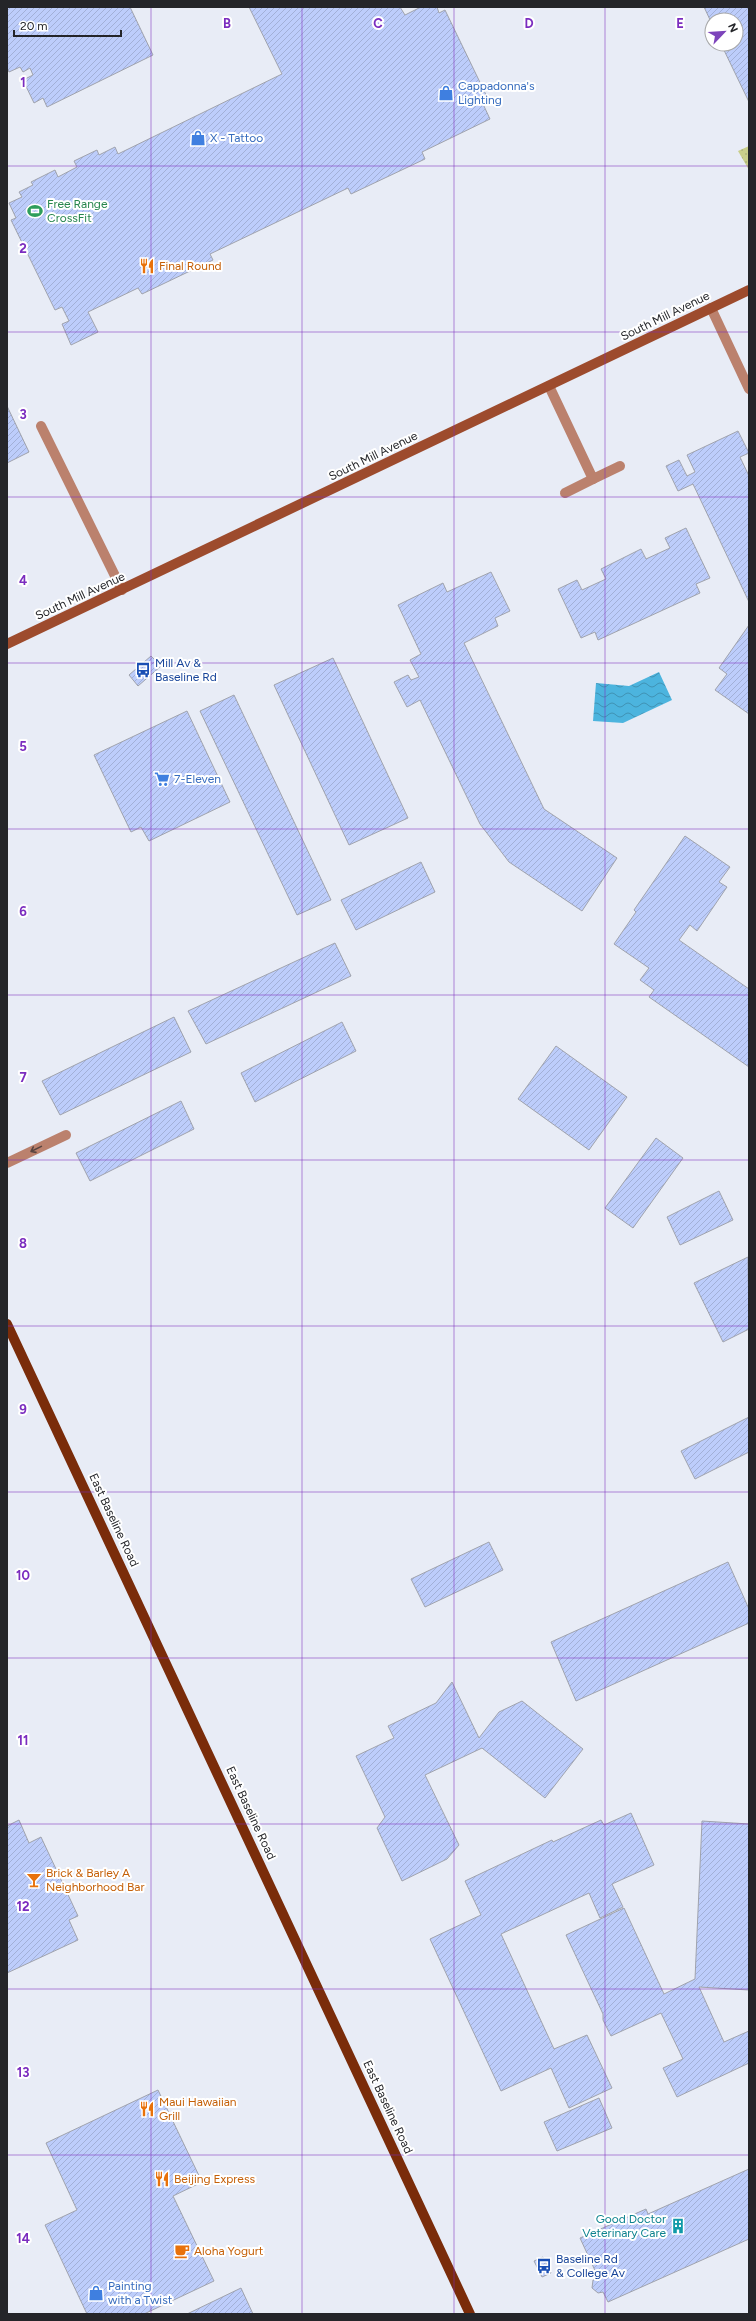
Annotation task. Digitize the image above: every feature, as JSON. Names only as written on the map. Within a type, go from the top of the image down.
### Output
[{"type":"main road","name":"South Mill Avenue","points":[[7,644],[749,290]]},
{"type":"main road","name":"East Baseline Road","points":[[7,1324],[470,2314]]},
{"type":"lane","points":[[711,308],[749,389]]},
{"type":"lane","points":[[549,386],[593,479]]},
{"type":"lane","points":[[41,426],[122,590]]},
{"type":"lane","points":[[565,492],[620,466]]},
{"type":"lane","points":[[7,1163],[66,1135]]},
{"type":"green space","points":[[749,146],[749,170],[738,151]]},
{"type":"water","points":[[659,672],[672,700],[623,723],[593,721],[596,683],[629,686]]},
{"type":"building","points":[[7,7],[130,7],[153,55],[47,107],[43,98],[34,103],[23,80],[33,75],[30,68],[23,72],[20,67],[9,72],[7,68]]},
{"type":"building","points":[[249,7],[400,7],[405,15],[421,7],[437,7],[439,13],[445,10],[489,101],[483,104],[490,119],[422,152],[425,159],[351,194],[348,188],[210,254],[213,260],[142,294],[138,288],[88,312],[98,332],[71,345],[62,324],[69,321],[62,307],[55,310],[11,220],[16,218],[9,203],[22,197],[19,192],[33,185],[31,182],[55,170],[58,177],[77,167],[74,161],[97,150],[99,155],[115,147],[118,154],[282,74]]},
{"type":"building","points":[[704,7],[749,7],[749,102],[725,52],[744,52],[744,12],[706,12]]},
{"type":"building","points":[[7,406],[29,452],[7,463]]},
{"type":"building","points":[[738,431],[749,453],[740,457],[749,476],[749,602],[693,484],[678,491],[666,466],[679,460],[687,476],[695,472],[687,455]]},
{"type":"building","points":[[686,528],[710,578],[696,584],[700,593],[598,640],[595,632],[581,638],[558,589],[577,580],[582,590],[606,579],[601,569],[641,549],[646,559],[670,548],[665,538]]},
{"type":"building","points":[[491,572],[510,611],[495,618],[498,626],[464,643],[544,809],[617,858],[582,911],[509,862],[480,824],[420,700],[407,707],[394,682],[408,675],[411,680],[419,677],[410,660],[421,654],[398,605],[443,583],[447,592]]},
{"type":"building","points":[[749,625],[749,714],[715,690],[727,674],[719,668]]},
{"type":"building","points":[[151,656],[161,666],[138,686],[129,675]]},
{"type":"building","points":[[333,658],[408,818],[349,845],[274,685]]},
{"type":"building","points":[[234,695],[331,900],[297,915],[200,711]]},
{"type":"building","name":"7-Eleven","points":[[187,711],[230,802],[149,841],[141,827],[131,832],[94,755]]},
{"type":"building","points":[[685,836],[730,867],[719,882],[727,887],[697,931],[690,925],[679,940],[749,989],[749,1067],[649,997],[654,990],[640,980],[649,968],[614,944],[636,912],[634,910]]},
{"type":"building","points":[[421,862],[435,892],[356,930],[341,900]]},
{"type":"building","points":[[335,943],[351,976],[206,1044],[188,1011]]},
{"type":"building","points":[[174,1017],[191,1052],[60,1115],[42,1081]]},
{"type":"building","points":[[342,1022],[356,1051],[255,1102],[241,1073]]},
{"type":"building","points":[[556,1046],[627,1097],[589,1150],[518,1099]]},
{"type":"building","points":[[181,1101],[194,1129],[90,1181],[76,1153]]},
{"type":"building","points":[[656,1138],[683,1158],[633,1228],[605,1208]]},
{"type":"building","points":[[719,1191],[733,1220],[680,1245],[667,1217]]},
{"type":"building","points":[[748,1257],[749,1329],[723,1342],[694,1283]]},
{"type":"building","points":[[749,1417],[749,1452],[695,1479],[681,1451]]},
{"type":"building","points":[[489,1542],[503,1570],[425,1607],[411,1579]]},
{"type":"building","points":[[728,1562],[749,1609],[749,1623],[576,1701],[551,1642]]},
{"type":"building","points":[[452,1682],[479,1738],[499,1712],[522,1701],[583,1749],[545,1798],[482,1748],[425,1775],[459,1845],[447,1859],[402,1881],[377,1828],[385,1817],[356,1756],[394,1738],[388,1726],[436,1703]]},
{"type":"building","points":[[631,1813],[654,1865],[612,1884],[623,1907],[600,1918],[589,1893],[501,1934],[554,2049],[587,2035],[612,2088],[569,2108],[551,2068],[501,2091],[430,1939],[481,1915],[465,1881],[552,1840],[553,1842],[601,1820],[604,1825]]},
{"type":"building","name":"Brick & Barley A Neighborhood Bar","points":[[19,1820],[29,1843],[41,1837],[78,1916],[69,1920],[78,1940],[7,1973],[7,1826]]},
{"type":"building","points":[[702,1821],[749,1824],[749,1990],[699,1987],[724,2042],[749,2031],[749,2063],[677,2097],[663,2068],[683,2059],[661,2013],[611,2036],[603,2020],[603,2014],[566,1935],[624,1908],[664,1994],[695,1979]]},
{"type":"building","points":[[158,2090],[202,2182],[173,2196],[214,2281],[144,2314],[87,2314],[45,2225],[77,2210],[46,2143]]},
{"type":"building","points":[[599,2098],[612,2128],[557,2151],[544,2122]]},
{"type":"building","name":"Good Doctor Veterinary Care","points":[[749,2169],[749,2239],[608,2302],[603,2292],[598,2293],[592,2288],[593,2280],[598,2277],[580,2238],[646,2209],[648,2214]]},
{"type":"building","points":[[543,2257],[551,2273],[542,2277],[534,2261]]},
{"type":"building","points":[[241,2288],[253,2314],[187,2314]]},
{"type":"place","name":"Cappadonna's Lighting","points":[[446,93]]},
{"type":"place","name":"X - Tattoo","points":[[198,138]]},
{"type":"place","name":"Free Range CrossFit","points":[[35,211]]},
{"type":"place","name":"Final Round","points":[[147,266]]},
{"type":"place","name":"Mill Av & Baseline Rd","points":[[143,670]]},
{"type":"place","name":"7-Eleven","points":[[162,779]]},
{"type":"place","name":"Brick & Barley A Neighborhood Bar","points":[[34,1880]]},
{"type":"place","name":"Maui Hawaiian Grill","points":[[147,2109]]},
{"type":"place","name":"Beijing Express","points":[[162,2179]]},
{"type":"place","name":"Good Doctor Veterinary Care","points":[[678,2226]]},
{"type":"place","name":"Aloha Yogurt","points":[[182,2251]]},
{"type":"place","name":"Baseline Rd & College Av","points":[[544,2266]]},
{"type":"place","name":"Painting with a Twist","points":[[96,2293]]}]
